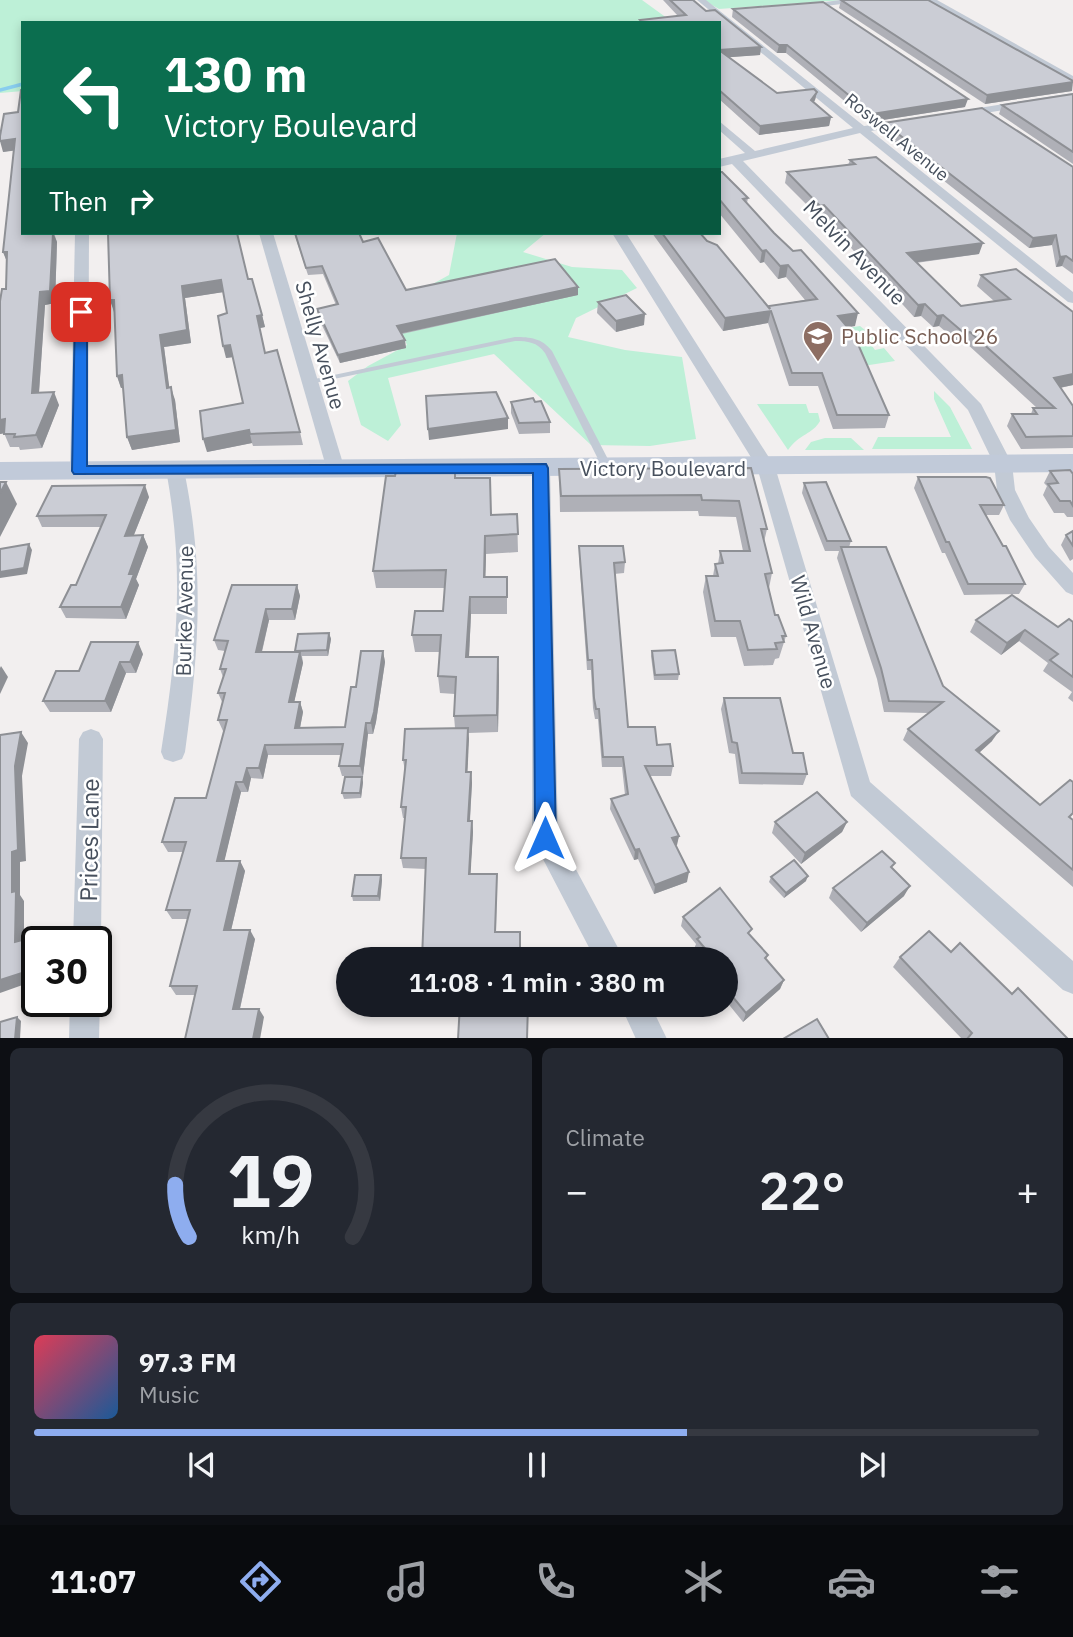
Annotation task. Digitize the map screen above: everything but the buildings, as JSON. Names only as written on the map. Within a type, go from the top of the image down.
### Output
[{"type":"main road","name":"Victory Boulevard","points":[[0,471],[1073,463]]},
{"type":"street","name":"Roswell Avenue","points":[[701,0],[859,130],[1073,299]]},
{"type":"street","points":[[784,7],[870,0]]},
{"type":"street","points":[[931,0],[1073,80]]},
{"type":"street","points":[[824,4],[839,14]]},
{"type":"street","points":[[716,13],[730,12]]},
{"type":"street","points":[[952,115],[1073,96]]},
{"type":"street","points":[[962,99],[989,118]]},
{"type":"street","points":[[726,161],[859,130],[926,119]]},
{"type":"street","points":[[721,126],[752,153]]},
{"type":"street","name":"Melvin Avenue","points":[[726,161],[975,408],[1003,464],[1006,490],[1020,520],[1042,552],[1073,587]]},
{"type":"street","points":[[79,471],[82,235]]},
{"type":"street","name":"Shelly Avenue","points":[[267,235],[336,470]]},
{"type":"street","name":"Wild Avenue","points":[[620,235],[766,467],[860,788],[1073,980]]},
{"type":"street","points":[[541,468],[545,838],[604,947]]},
{"type":"street","name":"Burke Avenue","points":[[173,752],[189,617],[189,563],[176,470]]},
{"type":"street","name":"Prices Lane","points":[[86,926],[92,739]]},
{"type":"street","points":[[84,1038],[85,1017]]},
{"type":"street","points":[[641,1017],[652,1038]]},
{"type":"lane","points":[[310,382],[515,339],[531,339],[543,344],[549,353],[607,468]]},
{"type":"green space","points":[[0,0],[642,0],[671,21],[21,21],[21,91],[0,93]]},
{"type":"green space","points":[[703,0],[843,0],[719,9]]},
{"type":"green space","points":[[457,235],[544,235],[523,252],[572,267],[622,270],[637,288],[576,318],[568,337],[625,350],[682,357],[696,439],[650,446],[591,445],[494,354],[388,378],[401,425],[388,441],[361,425],[348,381],[368,366],[407,345],[396,319],[418,292],[449,275]]},
{"type":"green space","points":[[860,326],[882,344],[872,346],[875,350],[884,348],[895,361],[863,366],[847,328]]},
{"type":"green space","points":[[934,391],[950,407],[972,449],[872,449],[878,437],[951,437],[934,399]]},
{"type":"green space","points":[[757,404],[806,404],[809,413],[818,413],[820,421],[788,450]]},
{"type":"green space","points":[[825,438],[851,438],[864,450],[805,450],[811,442]]},
{"type":"waterway","points":[[0,90],[21,85]]},
{"type":"place","name":"Public School 26","points":[[818,363]]},
{"type":"route","points":[[81,312],[79,471],[541,468],[545,838]]}]
